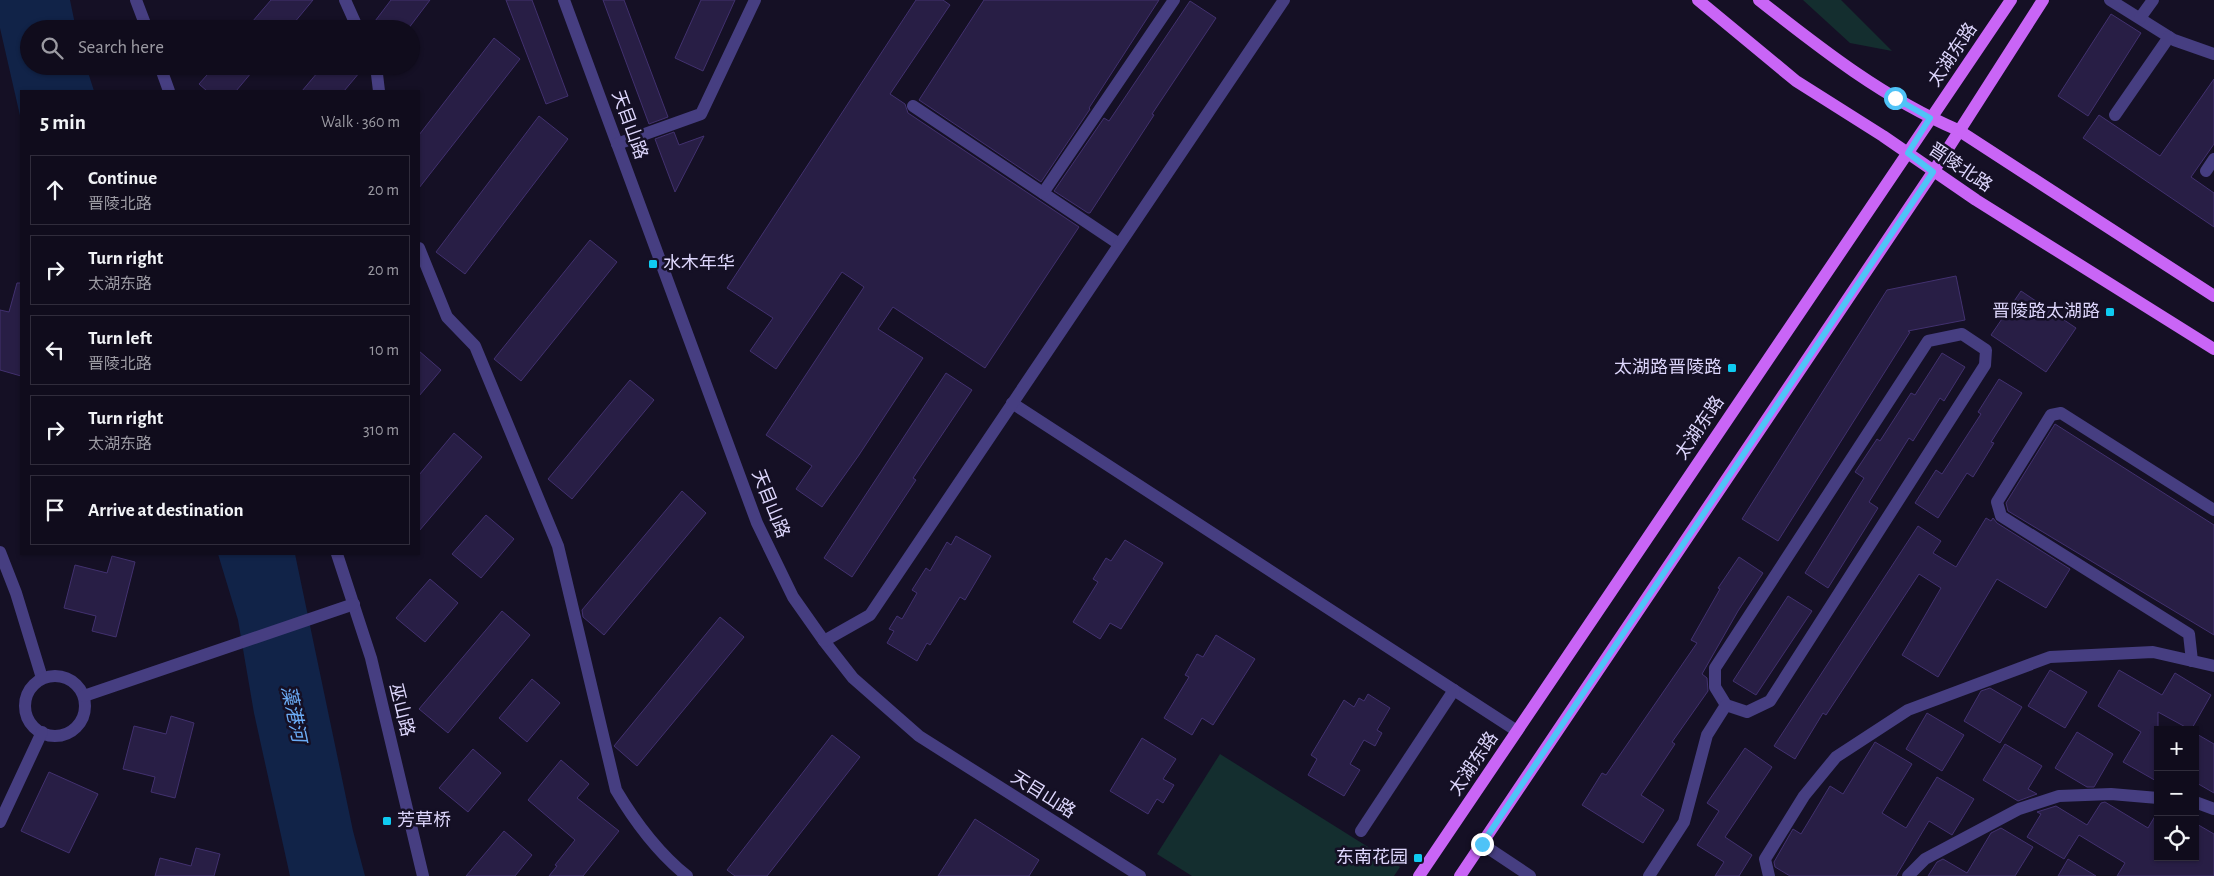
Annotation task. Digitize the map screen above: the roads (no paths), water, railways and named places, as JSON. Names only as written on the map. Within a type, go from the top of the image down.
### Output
[{"type":"main road","name":"晋陵北路","points":[[1698,0],[1796,81],[1908,153],[1933,172],[2214,349]]},
{"type":"main road","name":"晋陵北路","points":[[1758,0],[1795,29],[1895,98],[1930,118],[1958,130],[2214,296]]},
{"type":"main road","name":"太湖东路","points":[[1419,876],[2011,0]]},
{"type":"main road","points":[[1460,876],[1933,172],[1958,130],[2043,0]]},
{"type":"street","points":[[136,0],[144,20]]},
{"type":"street","points":[[345,0],[354,20]]},
{"type":"street","name":"天目山路","points":[[564,0],[757,523],[793,597],[853,678],[919,736],[1140,876]]},
{"type":"street","points":[[617,144],[700,114],[754,0]]},
{"type":"street","points":[[1043,193],[1174,0]]},
{"type":"street","points":[[824,641],[870,615],[1284,0]]},
{"type":"street","points":[[2110,0],[2169,37],[2214,54]]},
{"type":"street","points":[[2140,18],[2153,0]]},
{"type":"street","points":[[2115,115],[2169,37]]},
{"type":"street","points":[[163,75],[169,90]]},
{"type":"street","points":[[377,75],[379,90]]},
{"type":"street","points":[[913,106],[1119,244]]},
{"type":"street","points":[[2206,172],[2214,159]]},
{"type":"street","points":[[420,250],[447,317],[475,346],[558,546],[616,790],[637,824],[676,868],[686,876]]},
{"type":"street","points":[[1962,334],[1986,350],[1985,365],[1770,701],[1747,712],[1726,705],[1715,687],[1715,668],[1928,341],[1962,334]]},
{"type":"street","points":[[1012,403],[1517,731]]},
{"type":"street","points":[[2192,661],[2190,634],[2000,516],[1997,502],[2051,414],[2061,413],[2214,510]]},
{"type":"street","points":[[0,552],[16,593],[42,678]]},
{"type":"street","name":"巫山路","points":[[338,555],[370,658],[423,876]]},
{"type":"street","points":[[84,696],[354,604]]},
{"type":"street","points":[[1769,876],[1765,859],[1804,796],[1836,757],[1908,710],[2050,656],[2152,652],[2214,666]]},
{"type":"street","points":[[62,676],[71,680],[79,687],[84,696],[85,709],[80,722],[72,731],[59,735],[47,734],[35,728],[28,719],[25,708],[30,691],[42,678],[62,676]]},
{"type":"street","points":[[1361,831],[1454,690]]},
{"type":"street","points":[[1649,876],[1684,822],[1707,735],[1726,705]]},
{"type":"street","points":[[0,822],[42,732]]},
{"type":"street","points":[[1908,876],[1925,859],[2019,809],[2051,798],[2111,794],[2154,798]]},
{"type":"street","points":[[2199,803],[2214,809]]},
{"type":"street","points":[[1482,844],[1530,876]]},
{"type":"water","points":[[0,0],[70,0],[74,20],[20,20],[20,75],[89,75],[94,90],[20,90],[20,116],[0,28]]},
{"type":"water","name":"藻港河","points":[[218,555],[295,555],[353,831],[365,876],[290,876],[254,713],[238,620]]},
{"type":"place","name":"水木年华","points":[[653,264]]},
{"type":"place","name":"晋陵路太湖路","points":[[2110,312]]},
{"type":"place","name":"太湖路晋陵路","points":[[1732,368]]},
{"type":"place","name":"芳草桥","points":[[387,821]]},
{"type":"place","name":"东南花园","points":[[1418,858]]}]
